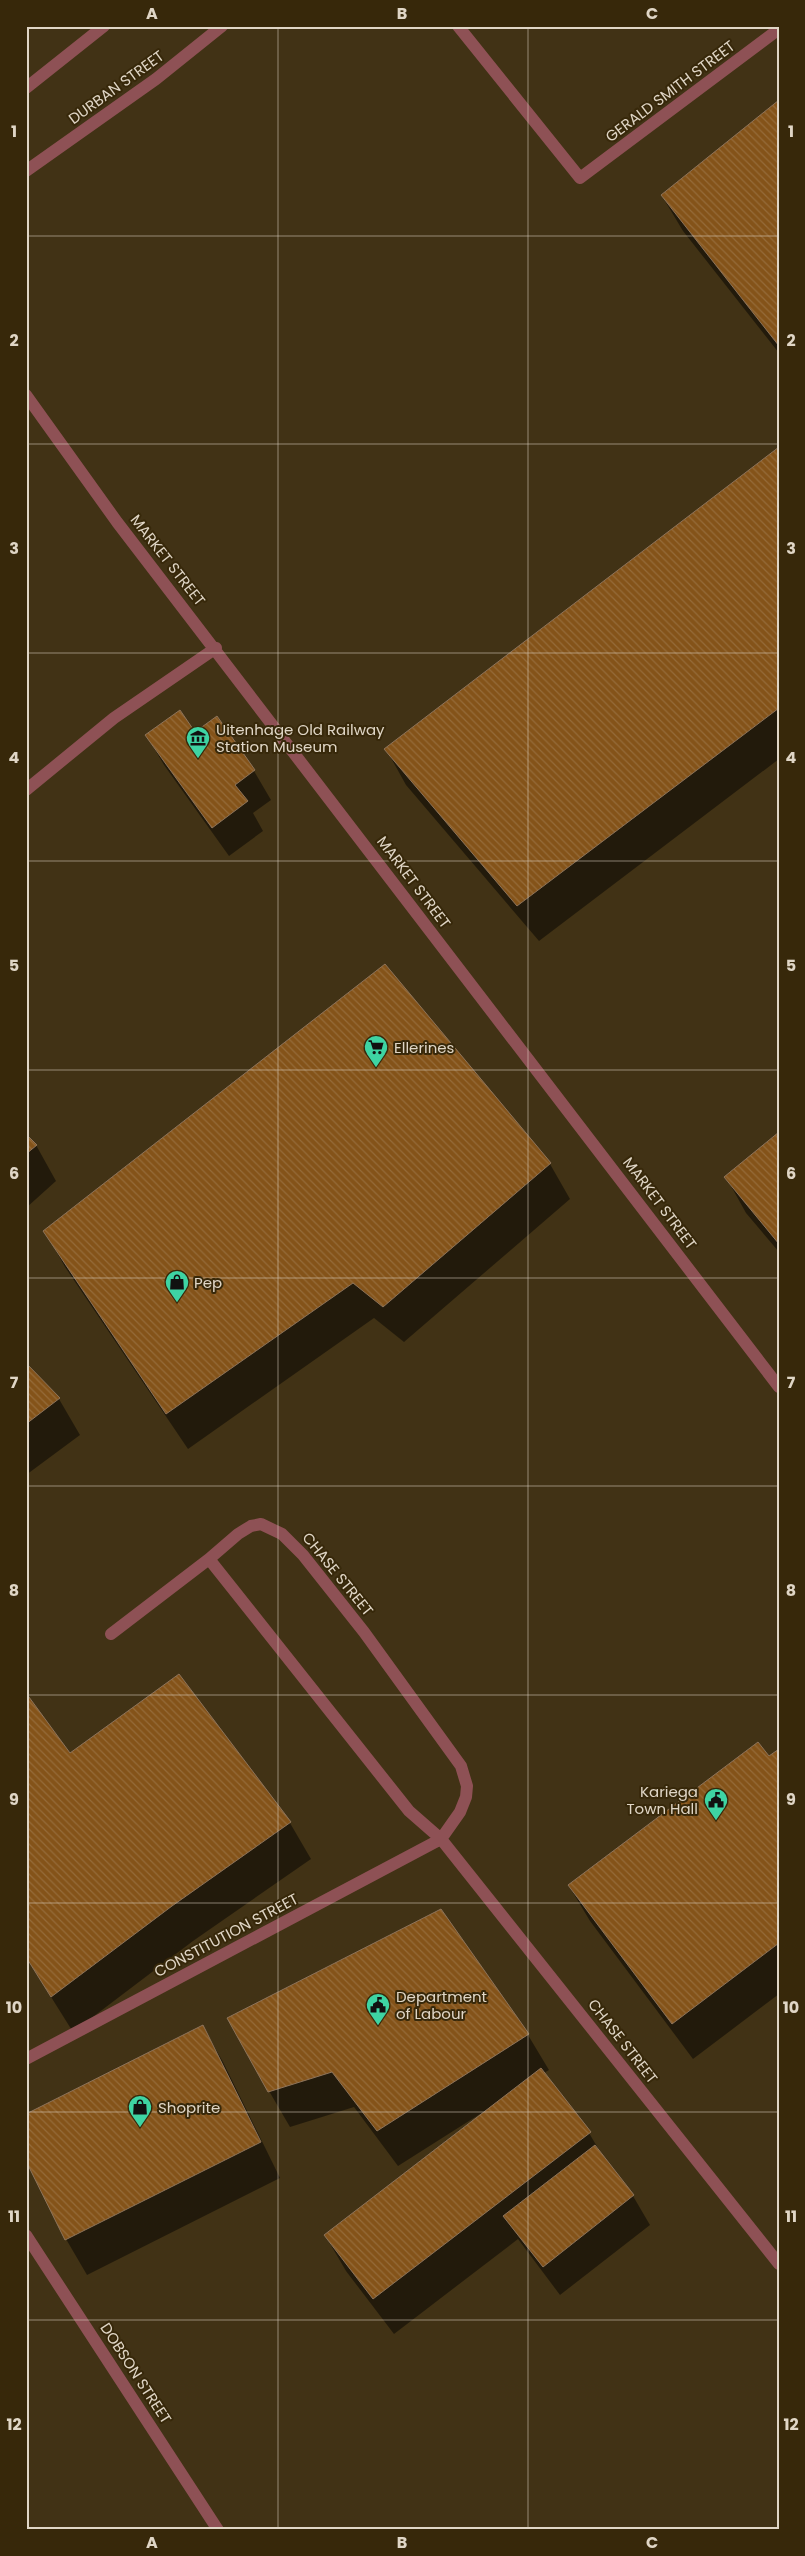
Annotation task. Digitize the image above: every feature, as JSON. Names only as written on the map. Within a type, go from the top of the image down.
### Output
[{"type":"street","points":[[26,88],[104,26]]},
{"type":"street","name":"DURBAN STREET","points":[[26,172],[156,79],[222,26]]},
{"type":"street","name":"GERALD SMITH STREET","points":[[458,26],[580,178],[779,29]]},
{"type":"street","name":"MARKET STREET","points":[[26,395],[117,522],[216,648],[779,1387]]},
{"type":"street","points":[[26,790],[114,718],[216,648]]},
{"type":"street","name":"CHASE STREET","points":[[441,1839],[460,1812],[466,1798],[467,1786],[461,1766],[370,1640],[297,1548],[282,1534],[261,1524],[251,1526],[238,1534],[209,1559],[409,1811],[441,1839],[779,2264]]},
{"type":"street","points":[[111,1634],[209,1559]]},
{"type":"street","name":"CONSTITUTION STREET","points":[[26,2059],[441,1839]]},
{"type":"street","name":"DOBSON STREET","points":[[26,2235],[218,2530]]},
{"type":"building","points":[[779,100],[779,346],[661,195]]},
{"type":"building","points":[[779,447],[779,708],[517,906],[384,749]]},
{"type":"building","points":[[180,710],[195,732],[217,716],[255,770],[235,785],[248,801],[212,828],[145,735]]},
{"type":"building","points":[[385,964],[551,1163],[383,1307],[353,1283],[166,1414],[43,1231]]},
{"type":"building","points":[[779,1132],[779,1244],[724,1177]]},
{"type":"building","points":[[26,1134],[37,1145],[26,1154]]},
{"type":"building","points":[[26,1363],[60,1398],[26,1424]]},
{"type":"building","points":[[179,1674],[291,1822],[172,1906],[51,1997],[26,1957],[26,1693],[70,1753]]},
{"type":"building","name":"Kariega Town Hall","points":[[758,1742],[769,1756],[779,1749],[779,1943],[672,2024],[568,1885]]},
{"type":"building","name":"Department of Labour","points":[[441,1909],[529,2034],[377,2131],[332,2072],[268,2092],[227,2018]]},
{"type":"building","name":"Shoprite","points":[[203,2025],[261,2142],[65,2240],[26,2161],[26,2114]]},
{"type":"building","points":[[541,2068],[591,2132],[373,2299],[324,2235]]},
{"type":"building","points":[[595,2145],[634,2195],[543,2267],[503,2216]]},
{"type":"place","name":"Uitenhage Old Railway Station Museum","points":[[198,759]]},
{"type":"place","name":"Ellerines","points":[[376,1068]]},
{"type":"place","name":"Pep","points":[[177,1303]]},
{"type":"place","name":"Kariega Town Hall","points":[[716,1821]]},
{"type":"place","name":"Department of Labour","points":[[378,2026]]},
{"type":"place","name":"Shoprite","points":[[140,2128]]}]
